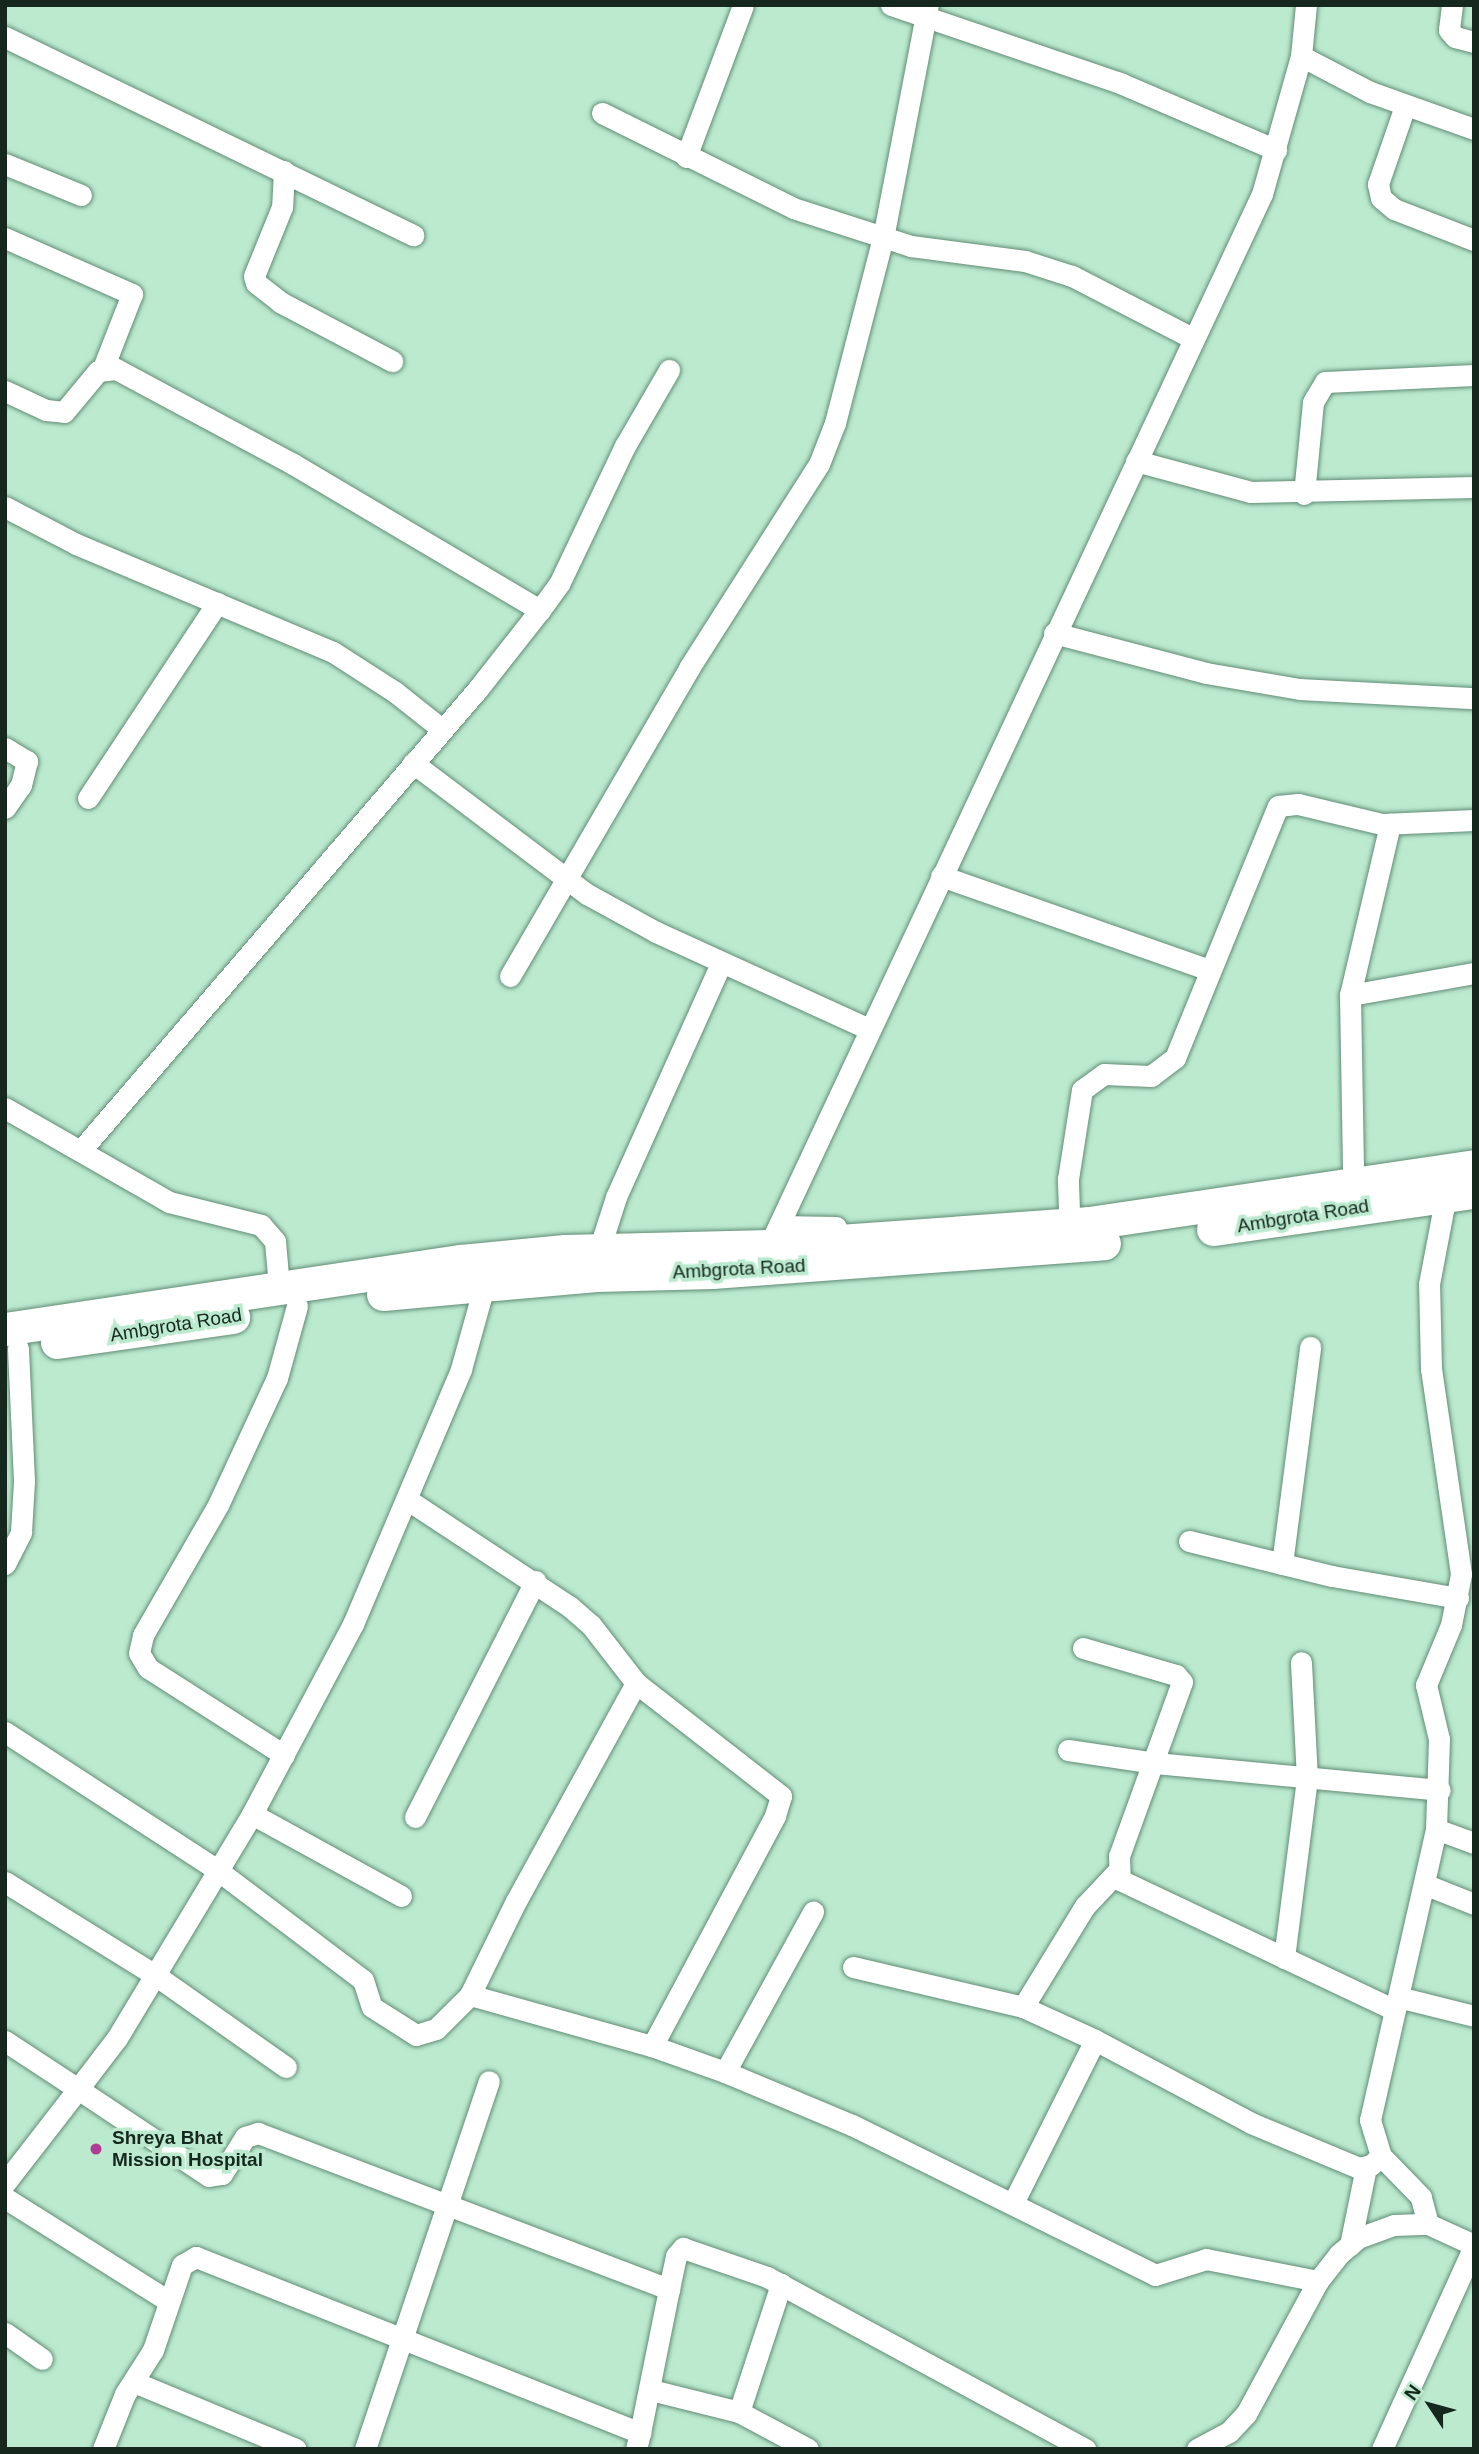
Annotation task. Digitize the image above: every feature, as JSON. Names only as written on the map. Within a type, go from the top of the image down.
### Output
[{"type":"main road","points":[[288,1296],[461,1261],[774,1236],[1140,1217],[1474,1166]]},
{"type":"main road","name":"Ambgrota Road","points":[[9,1342],[288,1296],[1052,1249],[1460,1194]]},
{"type":"street","points":[[686,157],[743,5]]},
{"type":"street","points":[[891,5],[927,11],[1119,83],[1276,150]]},
{"type":"street","points":[[774,1236],[1054,633],[1262,194],[1301,56],[1306,5]]},
{"type":"street","points":[[1452,5],[1451,34],[1474,42]]},
{"type":"street","points":[[510,976],[689,668],[819,464],[839,410],[883,238],[927,11]]},
{"type":"street","points":[[5,37],[413,235]]},
{"type":"street","points":[[1301,56],[1405,106],[1474,130]]},
{"type":"street","points":[[1405,106],[1378,184],[1381,198],[1394,209],[1474,240]]},
{"type":"street","points":[[602,113],[793,208],[911,246],[1025,261],[1060,272],[1121,298],[1194,338]]},
{"type":"street","points":[[5,164],[81,195]]},
{"type":"street","points":[[284,171],[282,207],[254,275],[256,283],[280,302],[392,361]]},
{"type":"street","points":[[5,238],[132,294],[103,368],[64,412],[46,410],[5,391]]},
{"type":"street","points":[[103,368],[117,369],[293,464],[540,610]]},
{"type":"street","points":[[82,1149],[443,730],[540,610],[560,582],[625,446],[669,370]]},
{"type":"street","points":[[1304,494],[1314,402],[1325,382],[1474,375]]},
{"type":"street","points":[[1136,461],[1251,492],[1304,494],[1474,487]]},
{"type":"street","points":[[5,507],[76,544],[362,668],[443,730]]},
{"type":"street","points":[[88,798],[217,603]]},
{"type":"street","points":[[1054,633],[1206,673],[1300,688],[1474,698]]},
{"type":"street","points":[[5,748],[27,761],[21,785],[5,808]]},
{"type":"street","points":[[413,763],[565,880],[656,933],[869,1029]]},
{"type":"street","points":[[1069,1212],[1068,1179],[1082,1090],[1104,1074],[1141,1077],[1168,1067],[1278,806],[1298,804],[1390,824],[1474,820]]},
{"type":"street","points":[[1353,1168],[1350,995],[1390,824]]},
{"type":"street","points":[[942,876],[1210,970]]},
{"type":"street","points":[[599,1250],[616,1197],[721,963]]},
{"type":"street","points":[[1350,995],[1474,973]]},
{"type":"street","points":[[5,1108],[82,1149],[169,1202],[261,1225],[275,1241],[288,1296],[277,1378],[218,1505],[144,1634],[139,1653],[148,1668],[284,1755]]},
{"type":"street","points":[[774,1236],[1120,1208],[1353,1168],[1474,1154]]},
{"type":"street","points":[[1350,2245],[1373,2161],[1370,2120],[1436,1829],[1440,1790],[1439,1739],[1426,1685],[1445,1645],[1458,1598],[1460,1545],[1438,1440],[1429,1315],[1432,1265],[1460,1194]]},
{"type":"street","points":[[5,2183],[117,2039],[216,1869],[252,1814],[284,1755],[353,1624],[408,1500],[461,1369],[485,1283]]},
{"type":"street","points":[[5,1564],[21,1532],[23,1494],[9,1342]]},
{"type":"street","points":[[1282,1564],[1310,1347]]},
{"type":"street","points":[[408,1500],[535,1581],[591,1625],[636,1683],[777,1791],[782,1800],[652,2046]]},
{"type":"street","points":[[1189,1541],[1282,1564],[1458,1598]]},
{"type":"street","points":[[415,1817],[535,1581]]},
{"type":"street","points":[[1023,2007],[1085,1906],[1116,1873],[1181,1679],[1083,1648]]},
{"type":"street","points":[[1284,1958],[1307,1778],[1301,1662]]},
{"type":"street","points":[[5,1732],[216,1869],[363,1980],[372,2007],[416,2035],[436,2029],[470,1995],[540,1856],[636,1683]]},
{"type":"street","points":[[1068,1750],[1154,1763],[1440,1790]]},
{"type":"street","points":[[252,1814],[401,1896]]},
{"type":"street","points":[[1436,1829],[1474,1843]]},
{"type":"street","points":[[1116,1873],[1125,1885],[1284,1958],[1396,2003],[1474,2017]]},
{"type":"street","points":[[5,1882],[155,1975],[286,2067]]},
{"type":"street","points":[[1424,1884],[1474,1905]]},
{"type":"street","points":[[725,2072],[813,1912]]},
{"type":"street","points":[[853,1967],[1023,2007],[1095,2040],[1251,2123],[1373,2161],[1421,2197],[1428,2224]]},
{"type":"street","points":[[470,1995],[652,2046],[725,2072],[852,2125],[1155,2275],[1164,2276],[1206,2259],[1318,2281]]},
{"type":"street","points":[[1013,2203],[1095,2040]]},
{"type":"street","points":[[5,2041],[208,2176],[222,2174],[245,2137],[258,2133],[669,2289]]},
{"type":"street","points":[[365,2449],[402,2337],[450,2207],[489,2081]]},
{"type":"street","points":[[5,2198],[167,2300]]},
{"type":"street","points":[[1197,2449],[1235,2440],[1318,2281],[1350,2245],[1378,2228],[1428,2224],[1474,2245],[1382,2449]]},
{"type":"street","points":[[103,2449],[134,2382],[153,2350],[167,2300],[187,2260],[205,2258],[402,2337],[638,2441],[651,2390],[676,2256],[683,2248],[781,2284],[1085,2449]]},
{"type":"street","points":[[739,2412],[781,2284]]},
{"type":"street","points":[[5,2333],[42,2359]]},
{"type":"street","points":[[134,2382],[296,2449]]},
{"type":"street","points":[[651,2390],[739,2412],[808,2449]]},
{"type":"place","name":"Shreya Bhat Mission Hospital","points":[[96,2149]]}]
